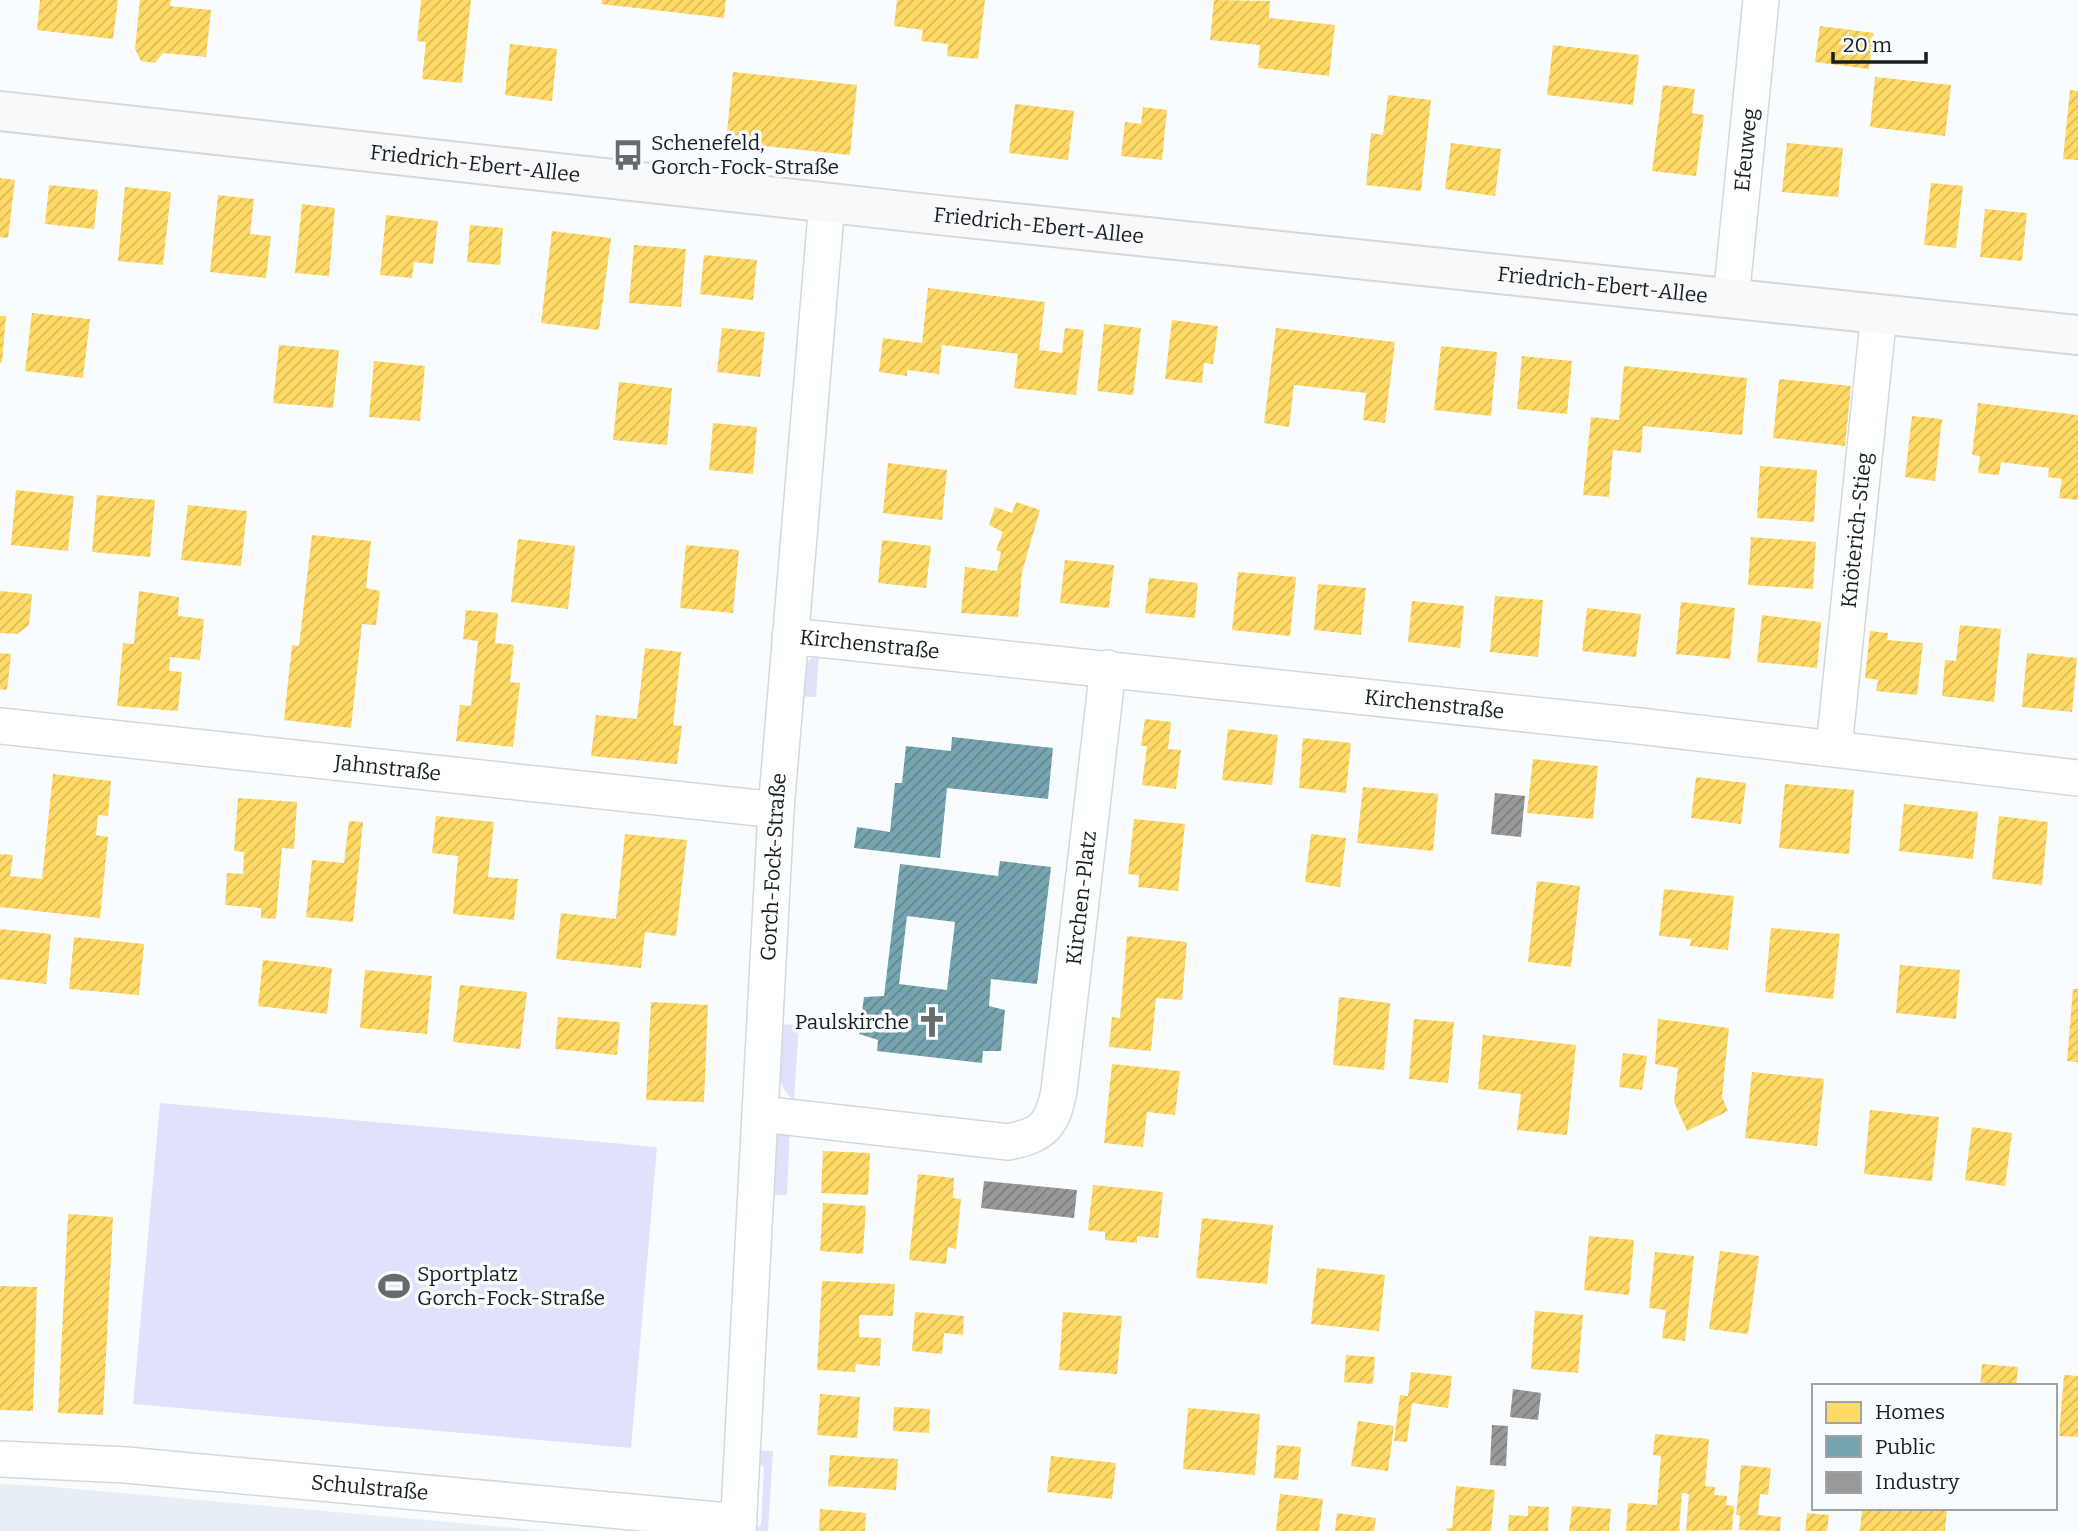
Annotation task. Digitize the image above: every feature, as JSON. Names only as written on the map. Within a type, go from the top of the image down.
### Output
[{"type":"street","name":"Efeuweg","points":[[1731,299],[1761,0]]},
{"type":"street","name":"Friedrich-Ebert-Allee","points":[[0,111],[2078,335]]},
{"type":"street","name":"Gorch-Fock-Straße","points":[[739,1527],[776,810],[827,202]]},
{"type":"street","name":"Knöterich-Stieg","points":[[1834,748],[1879,313]]},
{"type":"street","name":"Kirchenstraße","points":[[790,636],[1108,668],[1834,748],[2078,778]]},
{"type":"street","name":"Kirchen-Platz","points":[[760,1114],[1009,1142],[1028,1138],[1044,1129],[1055,1112],[1059,1091],[1108,668]]},
{"type":"street","name":"Jahnstraße","points":[[0,726],[776,810]]},
{"type":"street","name":"Schulstraße","points":[[0,1459],[126,1465],[739,1527]]},
{"type":"shaded area","points":[[819,653],[816,697],[792,696],[804,666]]},
{"type":"shaded area","points":[[777,1024],[799,1025],[794,1100],[787,1093],[779,1075],[776,1055]]},
{"type":"shaded area","name":"Sportplatz Gorch-Fock-Straße","points":[[160,1103],[657,1147],[631,1448],[133,1404]]},
{"type":"shaded area","points":[[790,1128],[787,1195],[769,1195],[774,1138],[778,1133]]},
{"type":"shaded area","points":[[755,1450],[773,1451],[768,1531],[751,1531],[761,1525],[764,1467],[755,1461]]},
{"type":"shaded area","points":[[0,1484],[43,1486],[550,1531],[0,1531]]},
{"type":"building: Homes","points":[[40,0],[118,0],[113,39],[37,30]]},
{"type":"building: Homes","points":[[140,0],[171,0],[170,6],[211,10],[206,57],[163,53],[155,63],[141,61],[135,49]]},
{"type":"building: Homes","points":[[421,0],[471,0],[462,83],[422,79],[426,42],[417,41]]},
{"type":"building: Homes","points":[[602,0],[726,0],[724,18],[601,4]]},
{"type":"building: Homes","points":[[897,0],[985,0],[978,59],[947,56],[948,44],[921,41],[923,30],[894,26]]},
{"type":"building: Homes","points":[[1214,0],[1270,1],[1269,18],[1335,25],[1329,76],[1258,68],[1260,45],[1210,40]]},
{"type":"building: Homes","points":[[1820,26],[1874,33],[1869,69],[1815,62]]},
{"type":"building: Homes","points":[[510,44],[557,49],[552,101],[505,95]]},
{"type":"building: Homes","points":[[1553,45],[1639,55],[1633,105],[1547,95]]},
{"type":"building: Homes","points":[[733,72],[857,85],[850,155],[726,142]]},
{"type":"building: Homes","points":[[1875,77],[1951,85],[1945,136],[1870,127]]},
{"type":"building: Homes","points":[[1663,85],[1695,89],[1692,113],[1704,115],[1696,176],[1652,171]]},
{"type":"building: Homes","points":[[2070,90],[2078,91],[2078,160],[2063,159]]},
{"type":"building: Homes","points":[[1388,95],[1431,100],[1421,191],[1366,185],[1371,133],[1383,135]]},
{"type":"building: Homes","points":[[1015,104],[1074,111],[1068,160],[1009,153]]},
{"type":"building: Homes","points":[[1143,107],[1167,110],[1162,160],[1121,156],[1125,122],[1141,124]]},
{"type":"building: Homes","points":[[1451,143],[1501,149],[1495,196],[1445,189]]},
{"type":"building: Homes","points":[[1787,143],[1843,148],[1838,197],[1782,192]]},
{"type":"building: Homes","points":[[0,178],[15,180],[8,238],[0,237]]},
{"type":"building: Homes","points":[[1931,183],[1963,186],[1956,248],[1924,245]]},
{"type":"building: Homes","points":[[49,185],[98,190],[94,229],[45,224]]},
{"type":"building: Homes","points":[[125,187],[171,192],[163,265],[118,261]]},
{"type":"building: Homes","points":[[218,195],[254,199],[250,234],[271,236],[266,278],[210,272]]},
{"type":"building: Homes","points":[[302,204],[335,208],[329,276],[295,273]]},
{"type":"building: Homes","points":[[1985,209],[2027,213],[2022,261],[1980,257]]},
{"type":"building: Homes","points":[[386,215],[438,221],[433,264],[414,262],[412,278],[380,275]]},
{"type":"building: Homes","points":[[470,225],[503,228],[500,265],[467,262]]},
{"type":"building: Homes","points":[[552,231],[611,238],[599,330],[541,323]]},
{"type":"building: Homes","points":[[634,245],[686,249],[681,307],[629,303]]},
{"type":"building: Homes","points":[[704,255],[757,260],[753,300],[700,294]]},
{"type":"building: Homes","points":[[928,288],[1045,302],[1039,350],[1062,353],[1065,328],[1084,330],[1076,395],[1014,388],[1018,354],[942,345],[939,374],[907,370],[907,376],[879,372],[883,338],[922,343]]},
{"type":"building: Homes","points":[[32,313],[90,319],[83,378],[25,371]]},
{"type":"building: Homes","points":[[0,316],[6,316],[2,363],[0,363]]},
{"type":"building: Homes","points":[[1172,320],[1218,326],[1213,364],[1204,363],[1202,383],[1165,379]]},
{"type":"building: Homes","points":[[1104,324],[1141,328],[1133,395],[1097,391]]},
{"type":"building: Homes","points":[[722,328],[765,332],[760,377],[717,372]]},
{"type":"building: Homes","points":[[1276,328],[1395,342],[1385,423],[1363,420],[1366,393],[1294,385],[1289,427],[1264,423]]},
{"type":"building: Homes","points":[[279,345],[339,350],[333,408],[273,403]]},
{"type":"building: Homes","points":[[1441,346],[1497,352],[1491,416],[1434,410]]},
{"type":"building: Homes","points":[[1522,356],[1572,361],[1567,414],[1517,409]]},
{"type":"building: Homes","points":[[374,361],[425,366],[420,421],[369,417]]},
{"type":"building: Homes","points":[[1624,366],[1747,378],[1742,435],[1643,426],[1641,453],[1613,450],[1609,497],[1583,495],[1591,417],[1619,420]]},
{"type":"building: Homes","points":[[1779,379],[1851,386],[1845,446],[1773,438]]},
{"type":"building: Homes","points":[[619,382],[672,388],[667,445],[613,440]]},
{"type":"building: Homes","points":[[1978,403],[2078,415],[2078,500],[2059,498],[2062,479],[2048,477],[2049,468],[2001,462],[1999,475],[1978,473],[1980,456],[1972,455]]},
{"type":"building: Homes","points":[[1912,416],[1942,419],[1935,481],[1905,477]]},
{"type":"building: Homes","points":[[713,423],[757,427],[753,474],[709,470]]},
{"type":"building: Homes","points":[[888,463],[947,470],[942,520],[883,513]]},
{"type":"building: Homes","points":[[1760,466],[1817,470],[1814,522],[1757,518]]},
{"type":"building: Homes","points":[[16,490],[74,496],[68,551],[11,545]]},
{"type":"building: Homes","points":[[97,495],[155,500],[150,557],[92,552]]},
{"type":"building: Homes","points":[[1016,502],[1040,510],[1022,572],[1018,617],[961,613],[965,567],[997,571],[1001,552],[996,550],[1003,532],[989,525],[995,507],[1012,513]]},
{"type":"building: Homes","points":[[188,505],[247,511],[241,566],[181,560]]},
{"type":"building: Homes","points":[[312,535],[371,541],[366,588],[380,591],[376,625],[362,624],[351,728],[284,720],[292,645],[299,646]]},
{"type":"building: Homes","points":[[1751,537],[1816,542],[1813,589],[1748,585]]},
{"type":"building: Homes","points":[[518,539],[575,546],[568,609],[511,602]]},
{"type":"building: Homes","points":[[882,540],[931,546],[926,588],[878,583]]},
{"type":"building: Homes","points":[[686,545],[739,550],[733,613],[680,608]]},
{"type":"building: Homes","points":[[1065,560],[1114,565],[1109,608],[1060,603]]},
{"type":"building: Homes","points":[[1238,572],[1296,577],[1290,636],[1232,630]]},
{"type":"building: Homes","points":[[1149,578],[1198,583],[1195,618],[1145,613]]},
{"type":"building: Homes","points":[[1318,584],[1366,588],[1361,635],[1314,630]]},
{"type":"building: Homes","points":[[0,591],[32,594],[29,625],[17,634],[0,633]]},
{"type":"building: Homes","points":[[139,591],[179,597],[178,616],[204,619],[200,660],[170,657],[169,671],[182,672],[178,711],[117,706],[123,643],[134,644]]},
{"type":"building: Homes","points":[[1495,596],[1543,600],[1538,657],[1490,652]]},
{"type":"building: Homes","points":[[1412,601],[1464,606],[1460,648],[1408,642]]},
{"type":"building: Homes","points":[[1681,602],[1735,608],[1730,659],[1676,654]]},
{"type":"building: Homes","points":[[1587,608],[1641,614],[1636,657],[1582,651]]},
{"type":"building: Homes","points":[[466,610],[498,613],[495,643],[514,645],[510,682],[520,683],[513,747],[456,741],[460,705],[471,706],[478,641],[463,639]]},
{"type":"building: Homes","points":[[1762,615],[1821,622],[1817,668],[1757,662]]},
{"type":"building: Homes","points":[[1960,625],[2001,629],[1994,702],[1942,696],[1945,660],[1956,661]]},
{"type":"building: Homes","points":[[1870,631],[1888,633],[1887,640],[1923,643],[1917,695],[1876,691],[1878,680],[1865,678]]},
{"type":"building: Homes","points":[[645,648],[681,652],[673,725],[682,726],[677,764],[591,756],[596,715],[637,719]]},
{"type":"building: Homes","points":[[0,653],[11,654],[7,690],[0,689]]},
{"type":"building: Homes","points":[[2027,653],[2077,658],[2072,712],[2022,707]]},
{"type":"building: Homes","points":[[1145,719],[1171,722],[1168,749],[1181,750],[1176,789],[1142,785],[1147,746],[1141,746]]},
{"type":"building: Homes","points":[[1228,729],[1278,735],[1272,785],[1222,780]]},
{"type":"building: Homes","points":[[1303,738],[1351,743],[1346,793],[1299,788]]},
{"type":"building: Homes","points":[[1533,759],[1598,766],[1593,819],[1527,813]]},
{"type":"building: Homes","points":[[53,774],[111,781],[108,816],[98,815],[96,835],[108,837],[100,918],[0,907],[0,854],[13,855],[10,876],[42,879]]},
{"type":"building: Homes","points":[[1696,777],[1746,783],[1741,824],[1691,818]]},
{"type":"building: Homes","points":[[1785,784],[1854,790],[1849,854],[1779,848]]},
{"type":"building: Homes","points":[[1363,787],[1438,794],[1433,851],[1357,843]]},
{"type":"building: Homes","points":[[238,798],[297,802],[294,849],[282,848],[276,919],[261,918],[261,908],[225,905],[227,873],[243,874],[244,852],[234,851]]},
{"type":"building: Homes","points":[[1904,804],[1978,812],[1973,859],[1899,851]]},
{"type":"building: Homes","points":[[436,816],[494,822],[488,877],[518,879],[514,920],[453,914],[458,856],[432,853]]},
{"type":"building: Homes","points":[[1999,816],[2048,822],[2042,885],[1992,879]]},
{"type":"building: Homes","points":[[1134,819],[1185,824],[1178,891],[1138,887],[1139,875],[1128,874]]},
{"type":"building: Homes","points":[[349,821],[363,822],[353,922],[306,917],[312,860],[344,863]]},
{"type":"building: Homes","points":[[625,834],[687,840],[676,936],[645,932],[641,968],[556,959],[561,913],[616,919]]},
{"type":"building: Homes","points":[[1311,834],[1346,838],[1340,887],[1305,882]]},
{"type":"building: Homes","points":[[1537,881],[1580,886],[1571,967],[1528,962]]},
{"type":"building: Homes","points":[[1664,889],[1734,896],[1728,950],[1690,946],[1691,939],[1659,936]]},
{"type":"building: Homes","points":[[1771,928],[1840,934],[1833,999],[1765,992]]},
{"type":"building: Homes","points":[[0,929],[51,934],[46,984],[0,979]]},
{"type":"building: Homes","points":[[1127,936],[1187,942],[1182,1000],[1156,998],[1151,1051],[1109,1047],[1112,1017],[1120,1018]]},
{"type":"building: Homes","points":[[74,937],[144,944],[139,995],[69,989]]},
{"type":"building: Homes","points":[[263,960],[332,968],[327,1014],[258,1006]]},
{"type":"building: Homes","points":[[1900,965],[1960,970],[1956,1019],[1896,1013]]},
{"type":"building: Homes","points":[[365,970],[432,976],[427,1034],[360,1028]]},
{"type":"building: Homes","points":[[460,985],[527,992],[520,1049],[453,1042]]},
{"type":"building: Homes","points":[[2073,989],[2078,989],[2078,1062],[2067,1061]]},
{"type":"building: Homes","points":[[1339,997],[1390,1003],[1384,1070],[1333,1065]]},
{"type":"building: Homes","points":[[651,1002],[708,1005],[704,1102],[646,1100]]},
{"type":"building: Homes","points":[[558,1017],[620,1022],[617,1055],[555,1049]]},
{"type":"building: Homes","points":[[1414,1019],[1454,1022],[1448,1083],[1409,1079]]},
{"type":"building: Homes","points":[[1658,1019],[1729,1028],[1722,1097],[1728,1111],[1687,1131],[1674,1102],[1678,1068],[1655,1064]]},
{"type":"building: Homes","points":[[1483,1035],[1576,1045],[1567,1135],[1517,1130],[1521,1094],[1478,1089]]},
{"type":"building: Homes","points":[[1623,1053],[1647,1056],[1642,1090],[1619,1087]]},
{"type":"building: Homes","points":[[1112,1064],[1180,1071],[1175,1115],[1147,1112],[1143,1147],[1104,1143]]},
{"type":"building: Homes","points":[[1752,1072],[1824,1079],[1817,1146],[1745,1138]]},
{"type":"building: Homes","points":[[1870,1110],[1939,1117],[1932,1181],[1864,1174]]},
{"type":"building: Homes","points":[[1972,1127],[2012,1133],[2005,1186],[1965,1180]]},
{"type":"building: Homes","points":[[823,1151],[870,1153],[868,1195],[821,1193]]},
{"type":"building: Homes","points":[[918,1174],[954,1178],[953,1198],[961,1199],[956,1249],[948,1247],[946,1264],[909,1260]]},
{"type":"building: Homes","points":[[1093,1185],[1163,1192],[1158,1238],[1137,1236],[1137,1243],[1105,1240],[1105,1232],[1088,1230]]},
{"type":"building: Homes","points":[[823,1203],[866,1206],[863,1254],[820,1251]]},
{"type":"building: Homes","points":[[68,1214],[113,1217],[103,1415],[58,1413]]},
{"type":"building: Homes","points":[[1202,1218],[1273,1225],[1267,1284],[1196,1278]]},
{"type":"building: Homes","points":[[1589,1236],[1634,1240],[1629,1295],[1584,1290]]},
{"type":"building: Homes","points":[[1720,1251],[1759,1256],[1748,1334],[1709,1329]]},
{"type":"building: Homes","points":[[1655,1252],[1694,1256],[1685,1341],[1662,1338],[1666,1310],[1649,1308]]},
{"type":"building: Homes","points":[[1317,1268],[1385,1275],[1379,1331],[1311,1324]]},
{"type":"building: Homes","points":[[822,1281],[895,1284],[893,1316],[859,1315],[859,1337],[881,1338],[880,1366],[856,1364],[855,1372],[817,1370]]},
{"type":"building: Homes","points":[[0,1286],[37,1287],[33,1411],[0,1410]]},
{"type":"building: Homes","points":[[1535,1311],[1583,1315],[1578,1373],[1531,1369]]},
{"type":"building: Homes","points":[[915,1312],[964,1316],[963,1335],[944,1333],[942,1354],[912,1351]]},
{"type":"building: Homes","points":[[1063,1312],[1122,1316],[1117,1374],[1059,1370]]},
{"type":"building: Homes","points":[[1346,1355],[1375,1357],[1373,1384],[1344,1382]]},
{"type":"building: Homes","points":[[1982,1364],[2018,1367],[2016,1384],[1980,1384]]},
{"type":"building: Homes","points":[[1411,1372],[1452,1376],[1448,1408],[1412,1403],[1407,1442],[1394,1441],[1400,1395],[1408,1396]]},
{"type":"building: Homes","points":[[2064,1375],[2078,1376],[2078,1437],[2059,1436]]},
{"type":"building: Homes","points":[[820,1394],[860,1397],[857,1438],[817,1435]]},
{"type":"building: Homes","points":[[894,1407],[930,1409],[929,1433],[893,1431]]},
{"type":"building: Homes","points":[[1188,1408],[1260,1414],[1255,1475],[1183,1469]]},
{"type":"building: Homes","points":[[1358,1421],[1394,1426],[1388,1471],[1351,1466]]},
{"type":"building: Homes","points":[[1655,1434],[1709,1439],[1705,1486],[1715,1487],[1714,1495],[1727,1496],[1726,1505],[1734,1506],[1732,1530],[1686,1531],[1689,1494],[1682,1493],[1679,1531],[1626,1531],[1628,1503],[1657,1505],[1661,1456],[1653,1455]]},
{"type":"building: Homes","points":[[1277,1445],[1301,1447],[1298,1480],[1274,1478]]},
{"type":"building: Homes","points":[[830,1455],[898,1459],[896,1490],[828,1486]]},
{"type":"building: Homes","points":[[1051,1456],[1116,1463],[1112,1499],[1047,1492]]},
{"type":"building: Homes","points":[[1741,1465],[1771,1468],[1768,1495],[1760,1494],[1758,1515],[1781,1517],[1780,1531],[1739,1530],[1740,1515],[1736,1515]]},
{"type":"building: Homes","points":[[1456,1486],[1495,1490],[1491,1531],[1447,1531],[1447,1528],[1452,1528]]},
{"type":"building: Homes","points":[[1280,1494],[1323,1499],[1319,1531],[1276,1531]]},
{"type":"building: Homes","points":[[1528,1506],[1549,1507],[1548,1531],[1508,1531],[1509,1515],[1528,1516]]},
{"type":"building: Homes","points":[[1572,1506],[1611,1509],[1609,1531],[1569,1531]]},
{"type":"building: Homes","points":[[820,1509],[866,1513],[865,1531],[819,1531]]},
{"type":"building: Homes","points":[[1862,1510],[1947,1510],[1945,1531],[1860,1531]]},
{"type":"building: Homes","points":[[1337,1513],[1376,1518],[1374,1531],[1335,1531]]},
{"type":"building: Homes","points":[[1807,1513],[1829,1515],[1827,1531],[1805,1531]]},
{"type":"building: Public","points":[[952,737],[1053,748],[1048,799],[947,788],[940,858],[854,848],[857,827],[890,832],[895,783],[902,783],[906,746],[951,751]]},
{"type":"building: Public","points":[[1000,861],[1051,867],[1037,984],[991,979],[989,1006],[1005,1010],[1001,1051],[983,1051],[982,1063],[877,1051],[878,1040],[859,1034],[864,997],[884,996],[900,864],[998,876]],"holes":[[[907,916],[955,922],[947,990],[899,984]]]},
{"type":"building: Industry","points":[[1495,793],[1525,796],[1521,837],[1491,834]]},
{"type":"building: Industry","points":[[984,1181],[1077,1190],[1074,1218],[981,1208]]},
{"type":"building: Industry","points":[[1513,1389],[1541,1393],[1538,1420],[1510,1417]]},
{"type":"building: Industry","points":[[1492,1425],[1508,1426],[1506,1466],[1490,1465]]},
{"type":"place","name":"Schenefeld, Gorch-Fock-Straße","points":[[628,155]]},
{"type":"place","name":"Paulskirche","points":[[932,1022]]},
{"type":"place","name":"Sportplatz Gorch-Fock-Straße","points":[[394,1286]]}]
